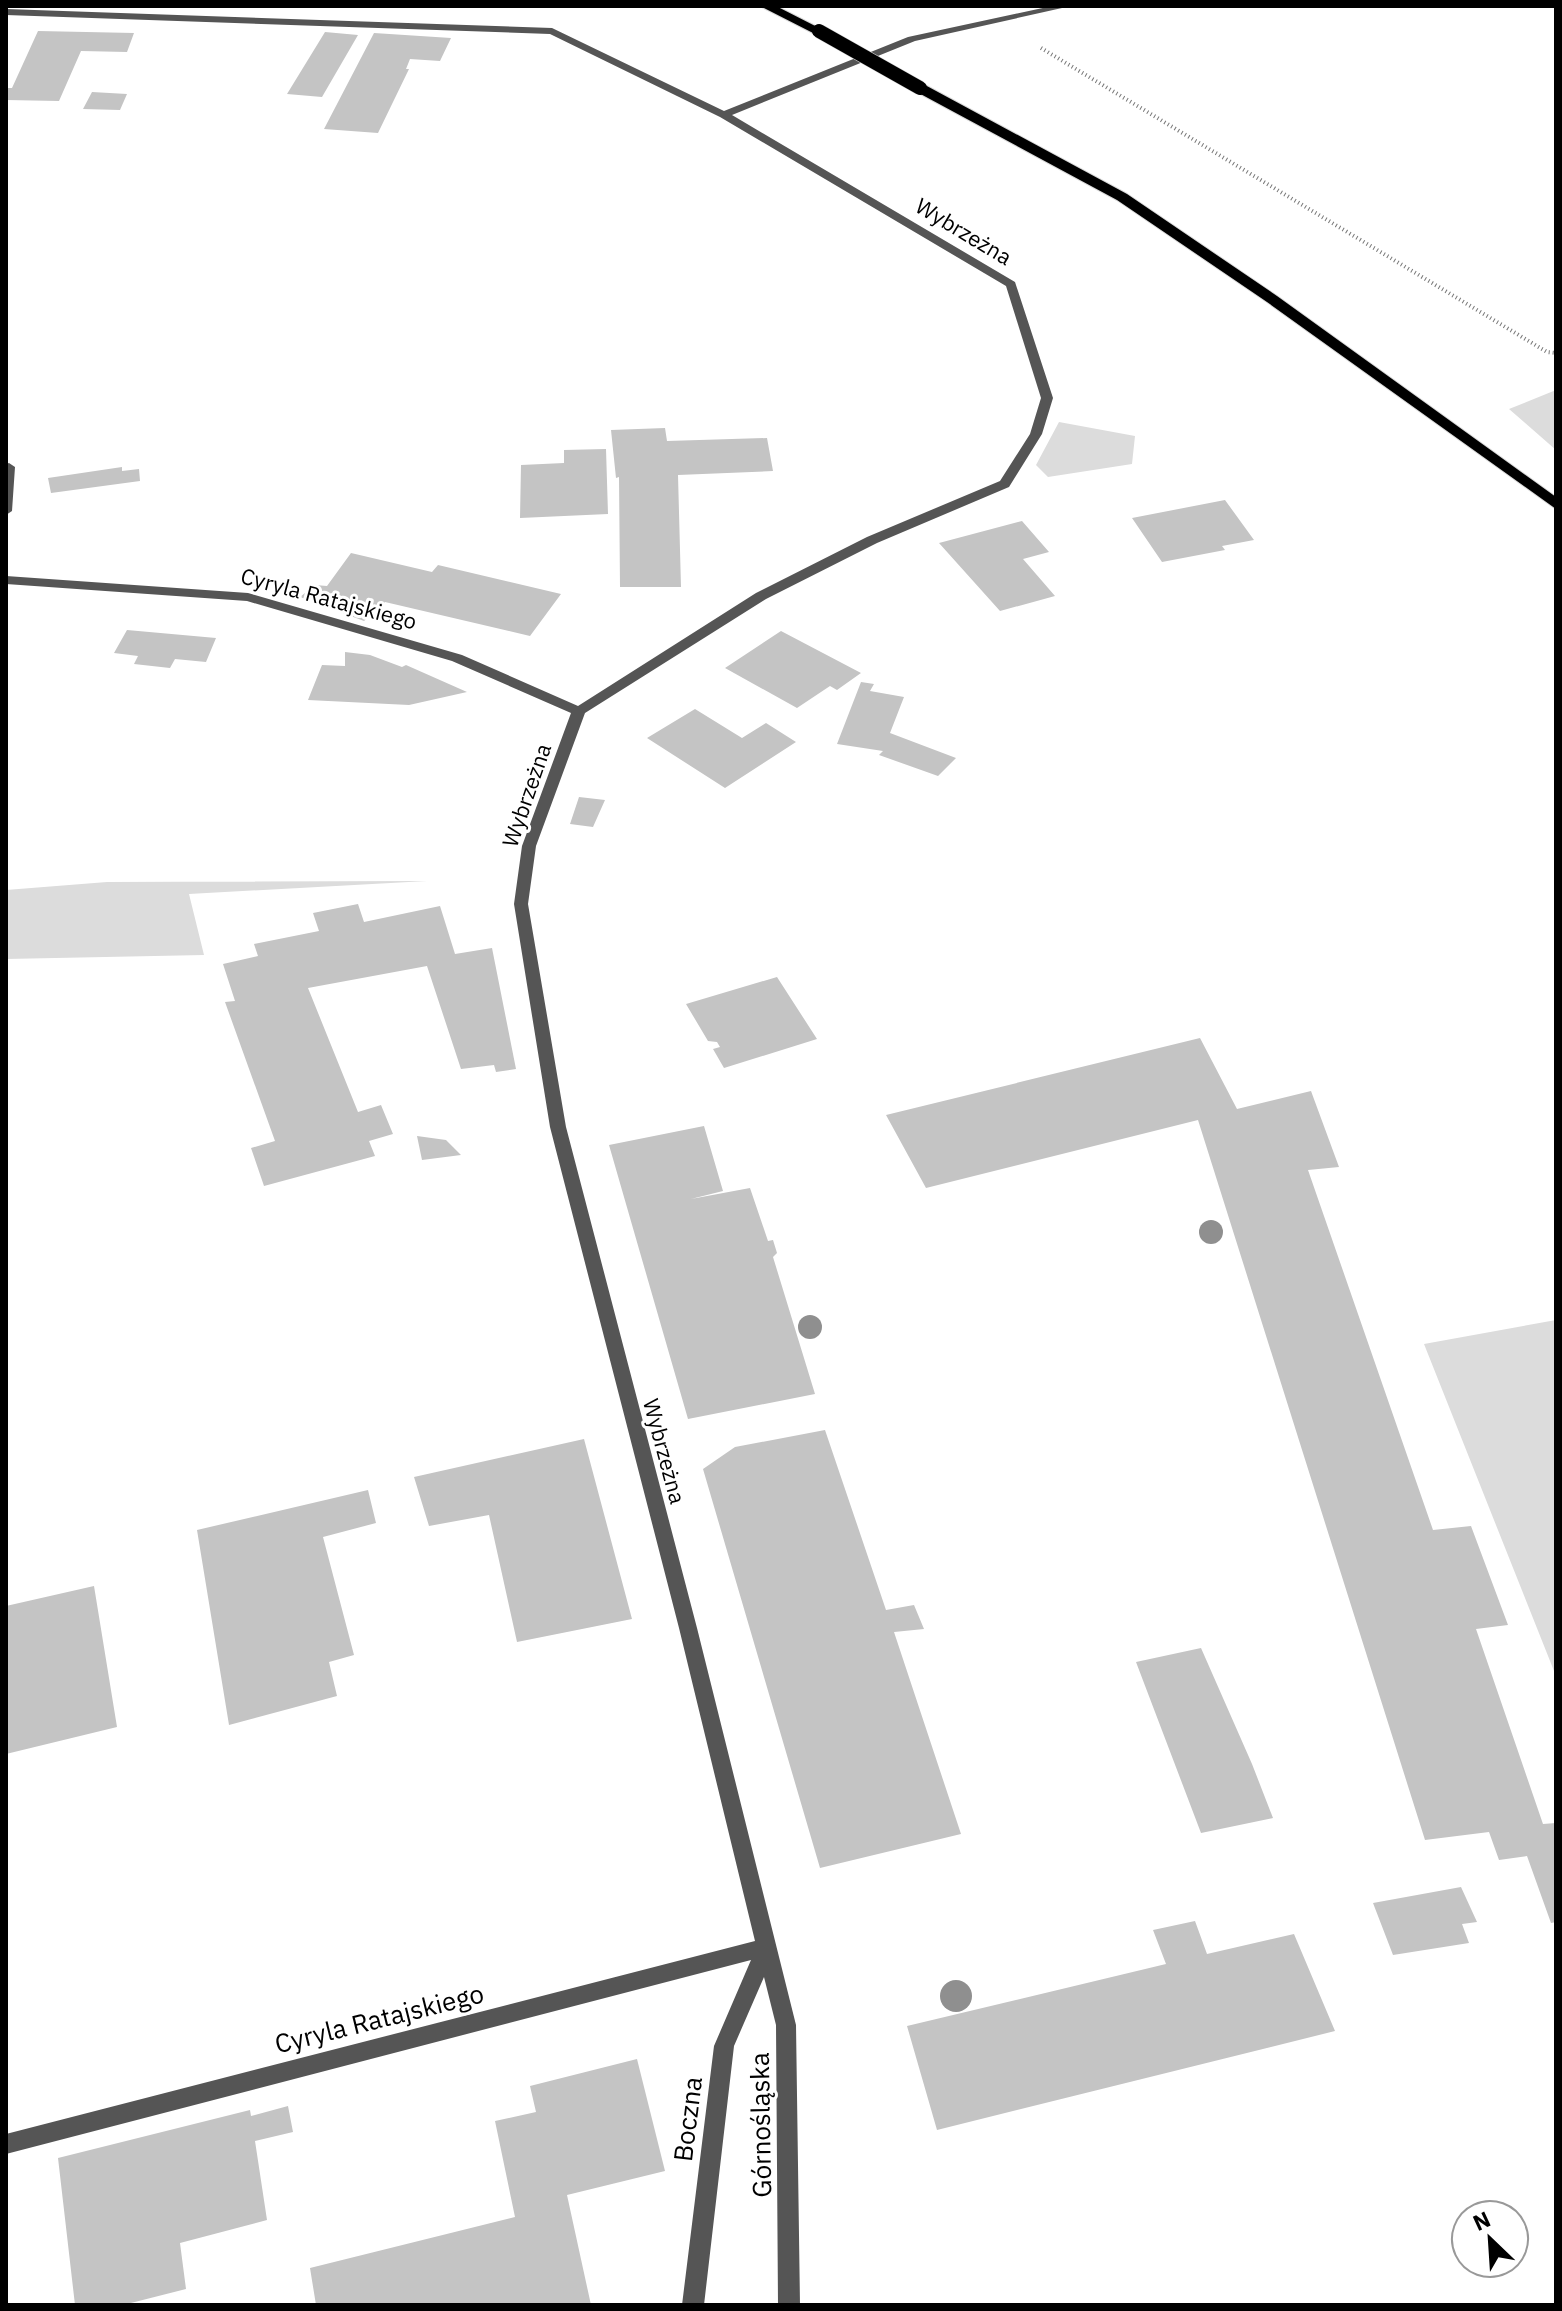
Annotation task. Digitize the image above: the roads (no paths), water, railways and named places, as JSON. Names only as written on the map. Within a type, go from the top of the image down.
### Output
[{"type":"main road","points":[[766,6],[819,31],[1122,197],[1272,299],[1556,504]]},
{"type":"street","points":[[724,115],[912,39],[1066,6]]},
{"type":"street","name":"Wybrzeżna","points":[[6,12],[552,31],[724,115],[1011,284],[1047,398],[1036,434],[1005,484],[872,540],[761,596],[579,711],[529,846],[521,904],[558,1127],[767,1947]]},
{"type":"street","points":[[6,511],[9,467]]},
{"type":"street","name":"Cyryla Ratajskiego","points":[[6,580],[248,597],[457,658],[579,711]]},
{"type":"street","name":"Cyryla Ratajskiego","points":[[6,2144],[767,1947]]},
{"type":"street","name":"Boczna","points":[[693,2305],[724,2046],[767,1947]]},
{"type":"street","name":"Górnośląska","points":[[767,1947],[786,2025],[789,2305]]}]
